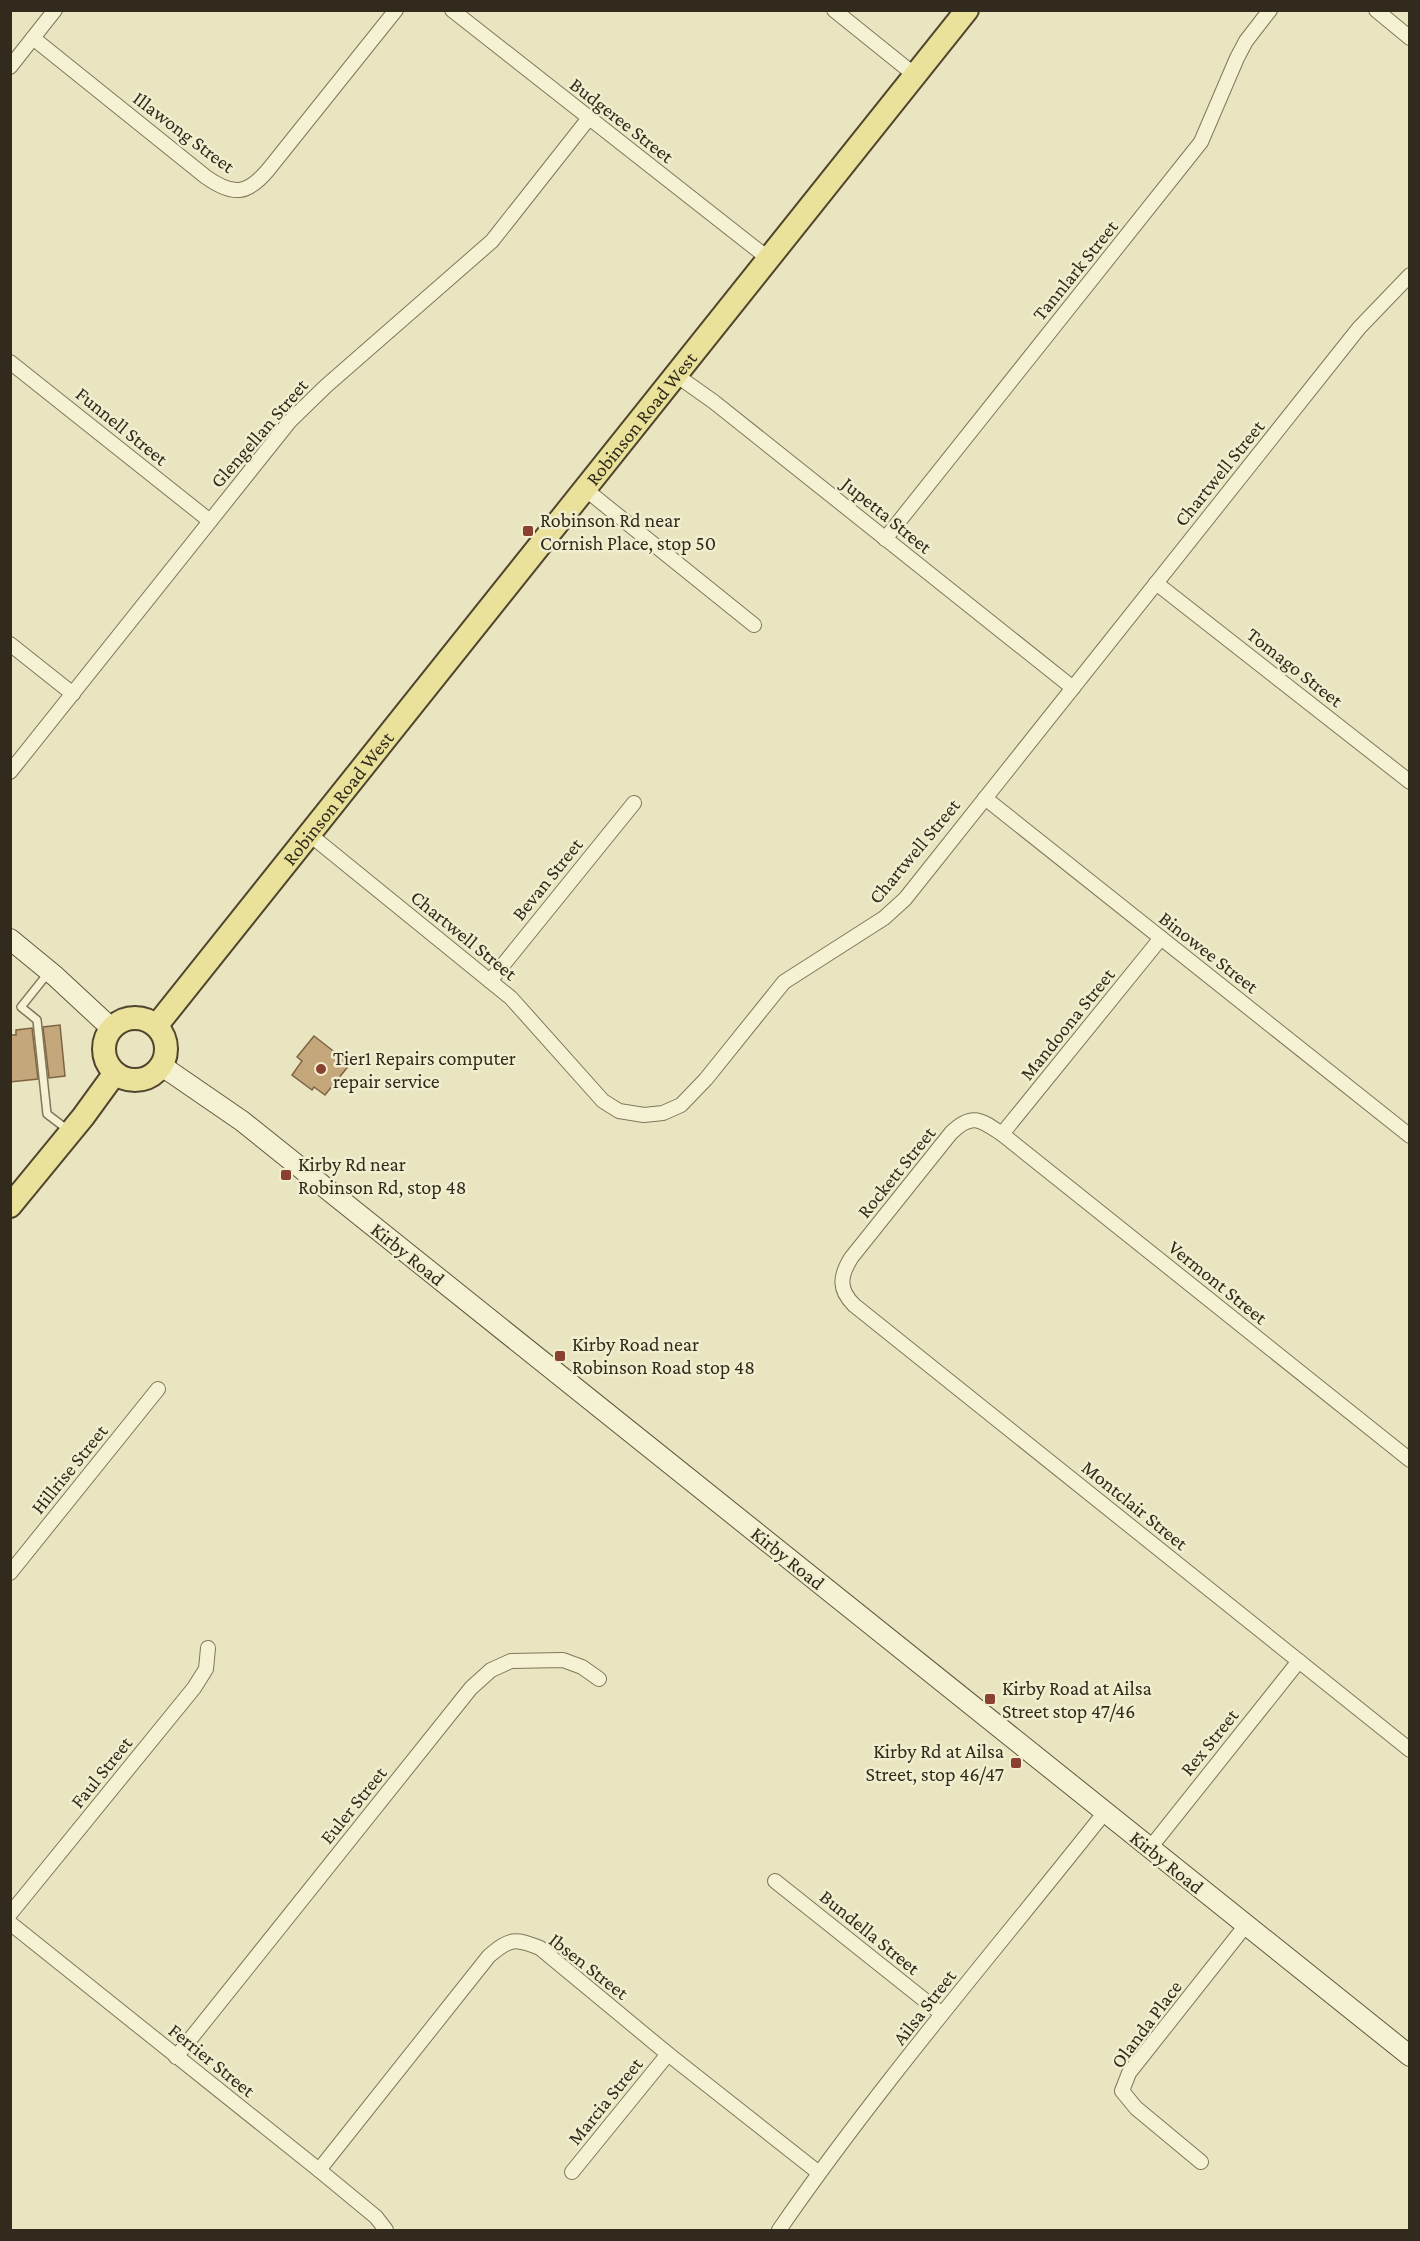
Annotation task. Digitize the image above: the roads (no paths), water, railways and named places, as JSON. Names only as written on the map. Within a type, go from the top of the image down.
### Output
[{"type":"main road","name":"Robinson Road West","points":[[157,1025],[968,10]]},
{"type":"main road","points":[[131,1017],[142,1017],[157,1025],[166,1042],[167,1054],[162,1066],[155,1074],[135,1081],[124,1079],[115,1073],[107,1064],[104,1051],[105,1039],[111,1028],[131,1017]]},
{"type":"main road","points":[[10,1206],[115,1073]]},
{"type":"street","points":[[10,67],[55,10]]},
{"type":"street","name":"Illawong Street","points":[[33,38],[206,177],[225,189],[242,190],[250,187],[268,170],[396,10]]},
{"type":"street","name":"Budgeree Street","points":[[452,10],[769,259]]},
{"type":"street","points":[[834,10],[916,76]]},
{"type":"street","name":"Tannlark Street","points":[[885,539],[1201,142],[1237,58],[1246,41],[1270,10]]},
{"type":"street","points":[[1376,10],[1410,38]]},
{"type":"street","name":"Glengellan Street","points":[[10,772],[306,404],[492,241],[589,118]]},
{"type":"street","name":"Chartwell Street","points":[[309,834],[511,998],[603,1101],[619,1111],[631,1114],[653,1115],[681,1105],[696,1090],[784,982],[894,910],[1359,328],[1410,275]]},
{"type":"street","name":"Funnell Street","points":[[10,362],[210,521]]},
{"type":"street","name":"Jupetta Street","points":[[676,375],[714,402],[1073,688]]},
{"type":"street","points":[[585,489],[754,625]]},
{"type":"street","name":"Tomago Street","points":[[1156,583],[1410,782]]},
{"type":"street","points":[[10,644],[73,694]]},
{"type":"street","name":"Binowee Street","points":[[985,798],[1410,1136]]},
{"type":"street","name":"Bevan Street","points":[[490,981],[634,803]]},
{"type":"street","name":"Mandoona Street","points":[[1002,1134],[1161,938]]},
{"type":"street","points":[[10,939],[50,971],[111,1028]]},
{"type":"street","name":"Kirby Road","points":[[162,1066],[251,1129],[1410,2055]]},
{"type":"street","name":"Rockett Street","points":[[841,1286],[844,1270],[851,1258],[958,1126],[965,1121],[975,1119],[1002,1134]]},
{"type":"street","name":"Vermont Street","points":[[1002,1134],[1410,1460]]},
{"type":"street","name":"Montclair Street","points":[[841,1286],[854,1305],[1410,1750]]},
{"type":"street","name":"Hillrise Street","points":[[10,1573],[158,1389]]},
{"type":"street","name":"Faul Street","points":[[10,1914],[194,1688],[206,1669],[208,1648]]},
{"type":"street","name":"Euler Street","points":[[176,2057],[471,1688],[491,1670],[511,1661],[563,1660],[582,1667],[599,1679]]},
{"type":"street","name":"Rex Street","points":[[1150,1848],[1299,1661]]},
{"type":"street","name":"Ailsa Street","points":[[779,2230],[819,2173],[942,2014],[1104,1812]]},
{"type":"street","name":"Bundella Street","points":[[775,1881],[942,2014]]},
{"type":"street","name":"Ferrier Street","points":[[10,1923],[319,2170],[376,2217],[386,2230]]},
{"type":"street","name":"Olanda Place","points":[[1202,2162],[1136,2108],[1122,2091],[1129,2073],[1246,1925]]},
{"type":"street","name":"Ibsen Street","points":[[319,2170],[489,1956],[503,1944],[521,1941],[540,1948],[668,2054],[819,2173]]},
{"type":"street","name":"Marcia Street","points":[[572,2172],[668,2054]]},
{"type":"lane","points":[[50,971],[21,1007],[37,1020],[47,1114],[70,1132]]},
{"type":"place","name":"Robinson Rd near Cornish Place, stop 50","points":[[528,531]]},
{"type":"place","name":"Tier1 Repairs computer repair service","points":[[321,1069]]},
{"type":"place","name":"Kirby Rd near Robinson Rd, stop 48","points":[[286,1175]]},
{"type":"place","name":"Kirby Road near Robinson Road stop 48","points":[[560,1356]]},
{"type":"place","name":"Kirby Road at Ailsa Street stop 47/46","points":[[990,1699]]},
{"type":"place","name":"Kirby Rd at Ailsa Street, stop 46/47","points":[[1016,1763]]}]
